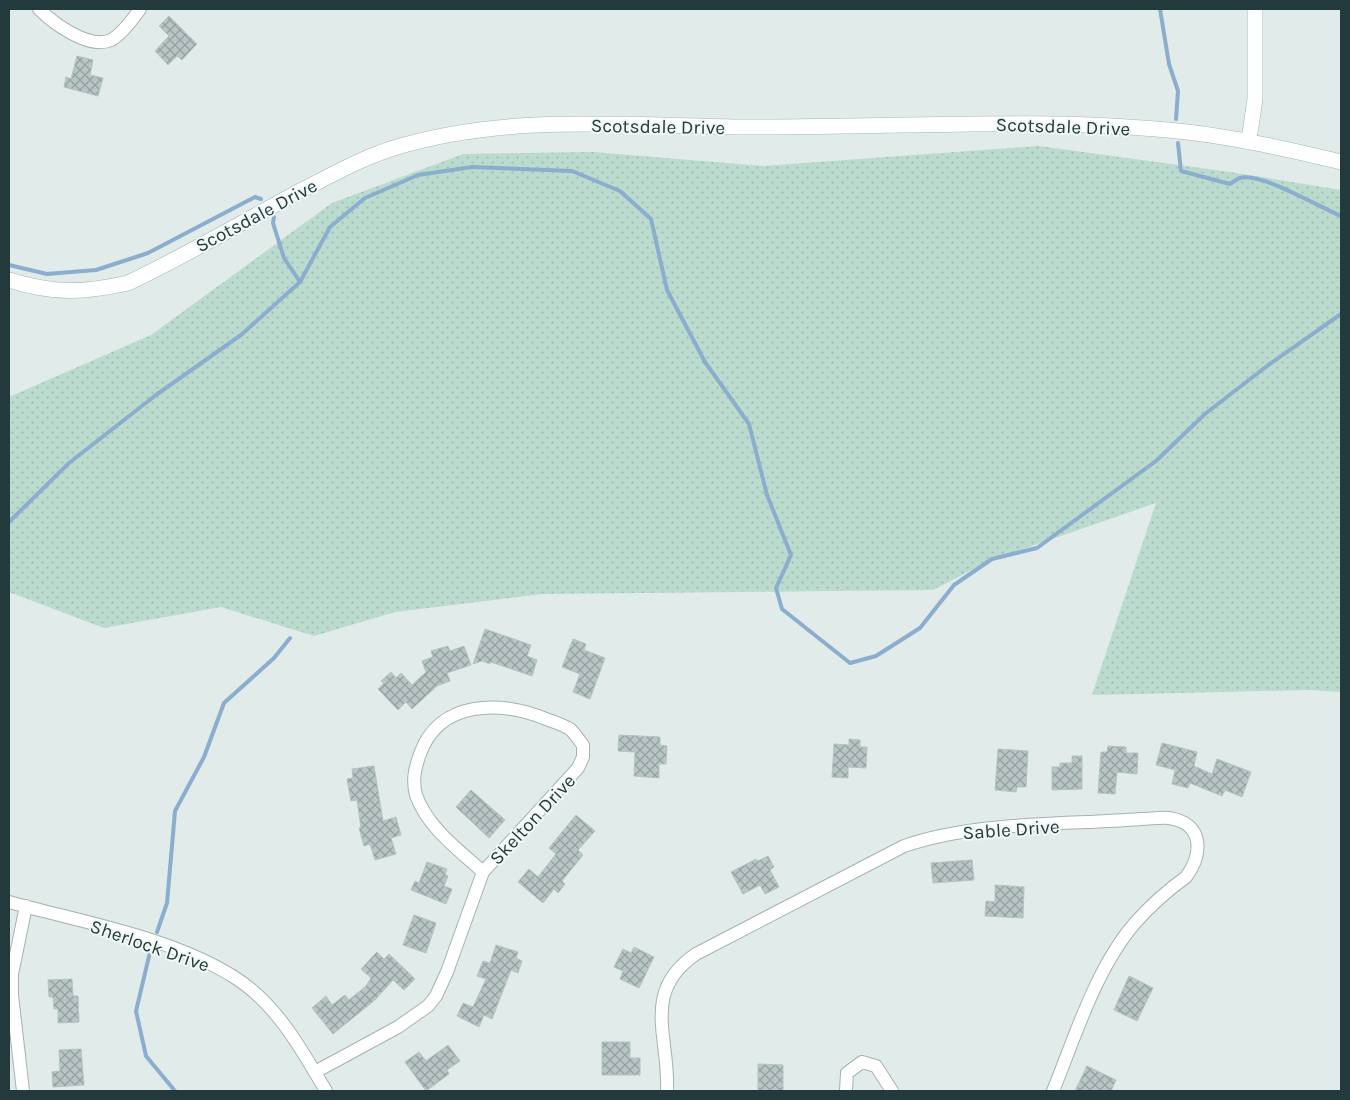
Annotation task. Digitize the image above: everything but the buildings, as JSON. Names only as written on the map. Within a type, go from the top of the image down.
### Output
[{"type":"street","points":[[39,9],[52,22],[66,30],[82,38],[103,42],[119,34],[140,9]]},
{"type":"street","points":[[1249,140],[1255,99],[1255,9]]},
{"type":"street","name":"Scotsdale Drive","points":[[9,280],[63,292],[97,290],[128,283],[366,158],[421,140],[463,130],[491,127],[1020,124],[1149,129],[1249,140],[1341,162]]},
{"type":"street","name":"Skelton Drive","points":[[315,1072],[398,1027],[428,1006],[436,996],[447,972],[483,872],[578,768],[583,757],[583,745],[571,730],[534,714],[498,707],[479,706],[446,720],[423,745],[413,777],[416,795],[423,810],[440,833],[483,872]]},
{"type":"street","name":"Sable Drive","points":[[666,1091],[661,1026],[663,998],[667,984],[675,973],[684,962],[696,954],[904,846],[940,835],[975,830],[1141,819],[1169,818],[1180,821],[1191,828],[1196,837],[1199,848],[1193,868],[1186,877],[1134,924],[1115,951],[1100,979],[1053,1091]]},
{"type":"street","name":"Sherlock Drive","points":[[9,902],[136,936],[197,958],[235,978],[285,1025],[326,1091]]},
{"type":"street","points":[[23,1091],[12,996],[15,960],[26,906]]},
{"type":"street","points":[[846,1091],[846,1073],[862,1062],[876,1066],[892,1091]]},
{"type":"green space","points":[[1039,146],[1230,172],[1341,190],[1341,692],[1310,690],[1092,695],[1156,503],[989,561],[933,590],[542,594],[395,612],[314,636],[221,607],[104,628],[9,592],[9,397],[151,335],[332,203],[463,154],[593,152],[763,166]]},
{"type":"waterway","points":[[1160,9],[1169,64],[1178,91],[1176,119]]},
{"type":"waterway","points":[[1178,143],[1181,171],[1230,184],[1240,178],[1262,180],[1290,191],[1341,216]]},
{"type":"waterway","points":[[9,522],[69,463],[156,395],[241,335],[300,282],[330,227],[365,198],[418,175],[472,167],[572,171],[620,191],[651,219],[667,290],[705,362],[749,424],[767,495],[791,555],[776,588],[782,609],[850,663],[876,656],[920,628],[954,585],[992,559],[1037,548],[1156,461],[1205,414],[1267,366],[1341,314]]},
{"type":"waterway","points":[[9,265],[47,274],[96,270],[148,253],[255,197],[261,199]]},
{"type":"waterway","points":[[274,217],[273,223],[284,258],[300,282]]},
{"type":"waterway","points":[[157,932],[167,903],[175,811],[204,757],[224,703],[274,658],[290,638]]},
{"type":"waterway","points":[[150,952],[136,1011],[146,1056],[175,1091]]}]
